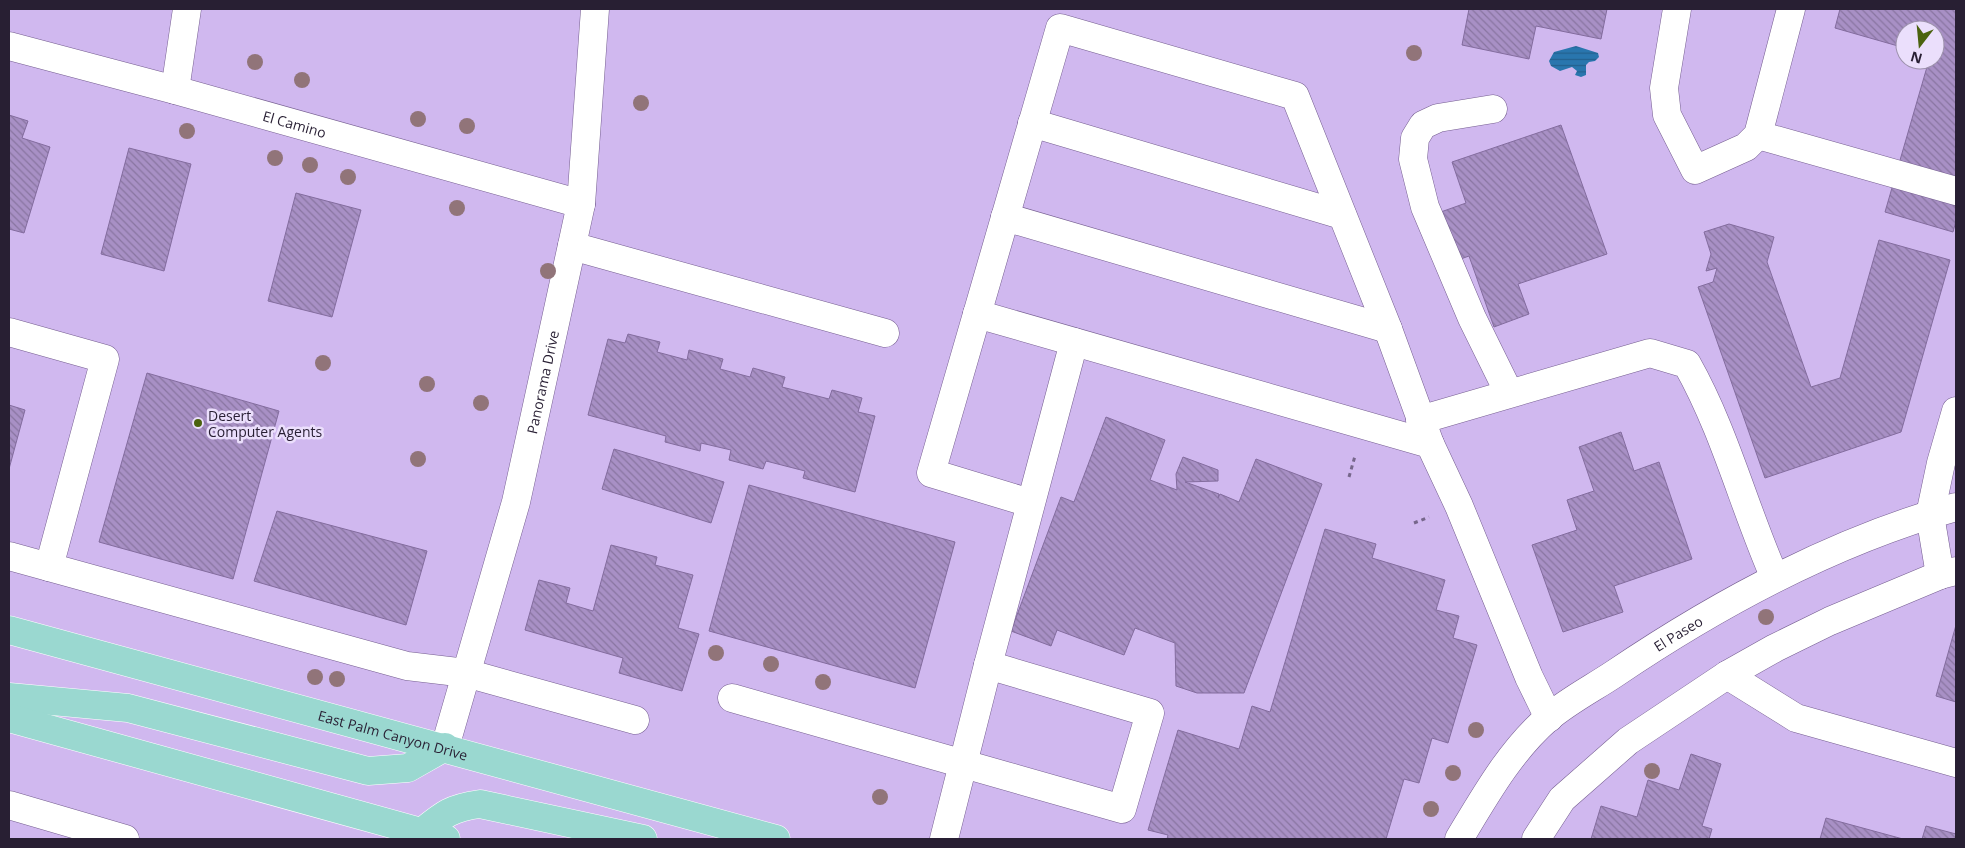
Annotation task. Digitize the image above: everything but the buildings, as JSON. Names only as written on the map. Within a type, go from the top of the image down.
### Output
[{"type":"main road","name":"East Palm Canyon Drive","points":[[9,630],[445,747],[776,839]]},
{"type":"main road","points":[[9,697],[128,708],[368,771],[408,768],[445,747]]},
{"type":"main road","points":[[9,718],[429,837],[440,817],[456,808],[480,804],[643,839]]},
{"type":"street","points":[[175,90],[187,9]]},
{"type":"street","name":"Panorama Drive","points":[[445,747],[516,502],[581,204],[594,9]]},
{"type":"street","points":[[1677,9],[1664,88],[1667,115],[1695,170],[1746,147],[1758,135],[1791,9]]},
{"type":"street","points":[[1030,503],[931,473],[1060,28],[1295,96],[1388,329],[1425,432],[1459,506],[1529,677],[1549,718]]},
{"type":"street","name":"El Camino","points":[[9,46],[175,90],[581,204]]},
{"type":"street","points":[[1493,109],[1438,118],[1423,125],[1415,138],[1413,159],[1424,207],[1472,318],[1509,393]]},
{"type":"street","points":[[1032,123],[1342,215]]},
{"type":"street","points":[[1758,135],[1956,191]]},
{"type":"street","points":[[1005,217],[1388,329]]},
{"type":"street","points":[[572,246],[885,333]]},
{"type":"street","points":[[977,314],[1074,342],[1425,432],[1509,393],[1650,353],[1687,364],[1705,396],[1757,536],[1775,578]]},
{"type":"street","points":[[9,332],[105,359],[49,567]]},
{"type":"street","points":[[944,839],[1030,503],[1074,342]]},
{"type":"street","points":[[1536,839],[1562,799],[1628,741],[1727,675],[1830,621],[1948,573],[1930,514],[1956,411]]},
{"type":"street","name":"El Paseo","points":[[1459,839],[1512,755],[1549,718],[1657,644],[1775,578],[1828,553],[1930,514],[1956,507]]},
{"type":"street","points":[[9,556],[407,666],[466,672],[635,720]]},
{"type":"street","points":[[732,698],[1122,809],[1150,713],[988,665]]},
{"type":"street","points":[[1727,675],[1796,718],[1956,763]]},
{"type":"street","points":[[9,805],[125,839]]},
{"type":"water","points":[[1576,46],[1598,53],[1599,57],[1595,61],[1589,62],[1586,65],[1586,75],[1581,77],[1575,75],[1577,71],[1572,67],[1560,71],[1551,66],[1549,61],[1554,52]]},
{"type":"place","name":"Desert Computer Agents","points":[[198,423]]}]
